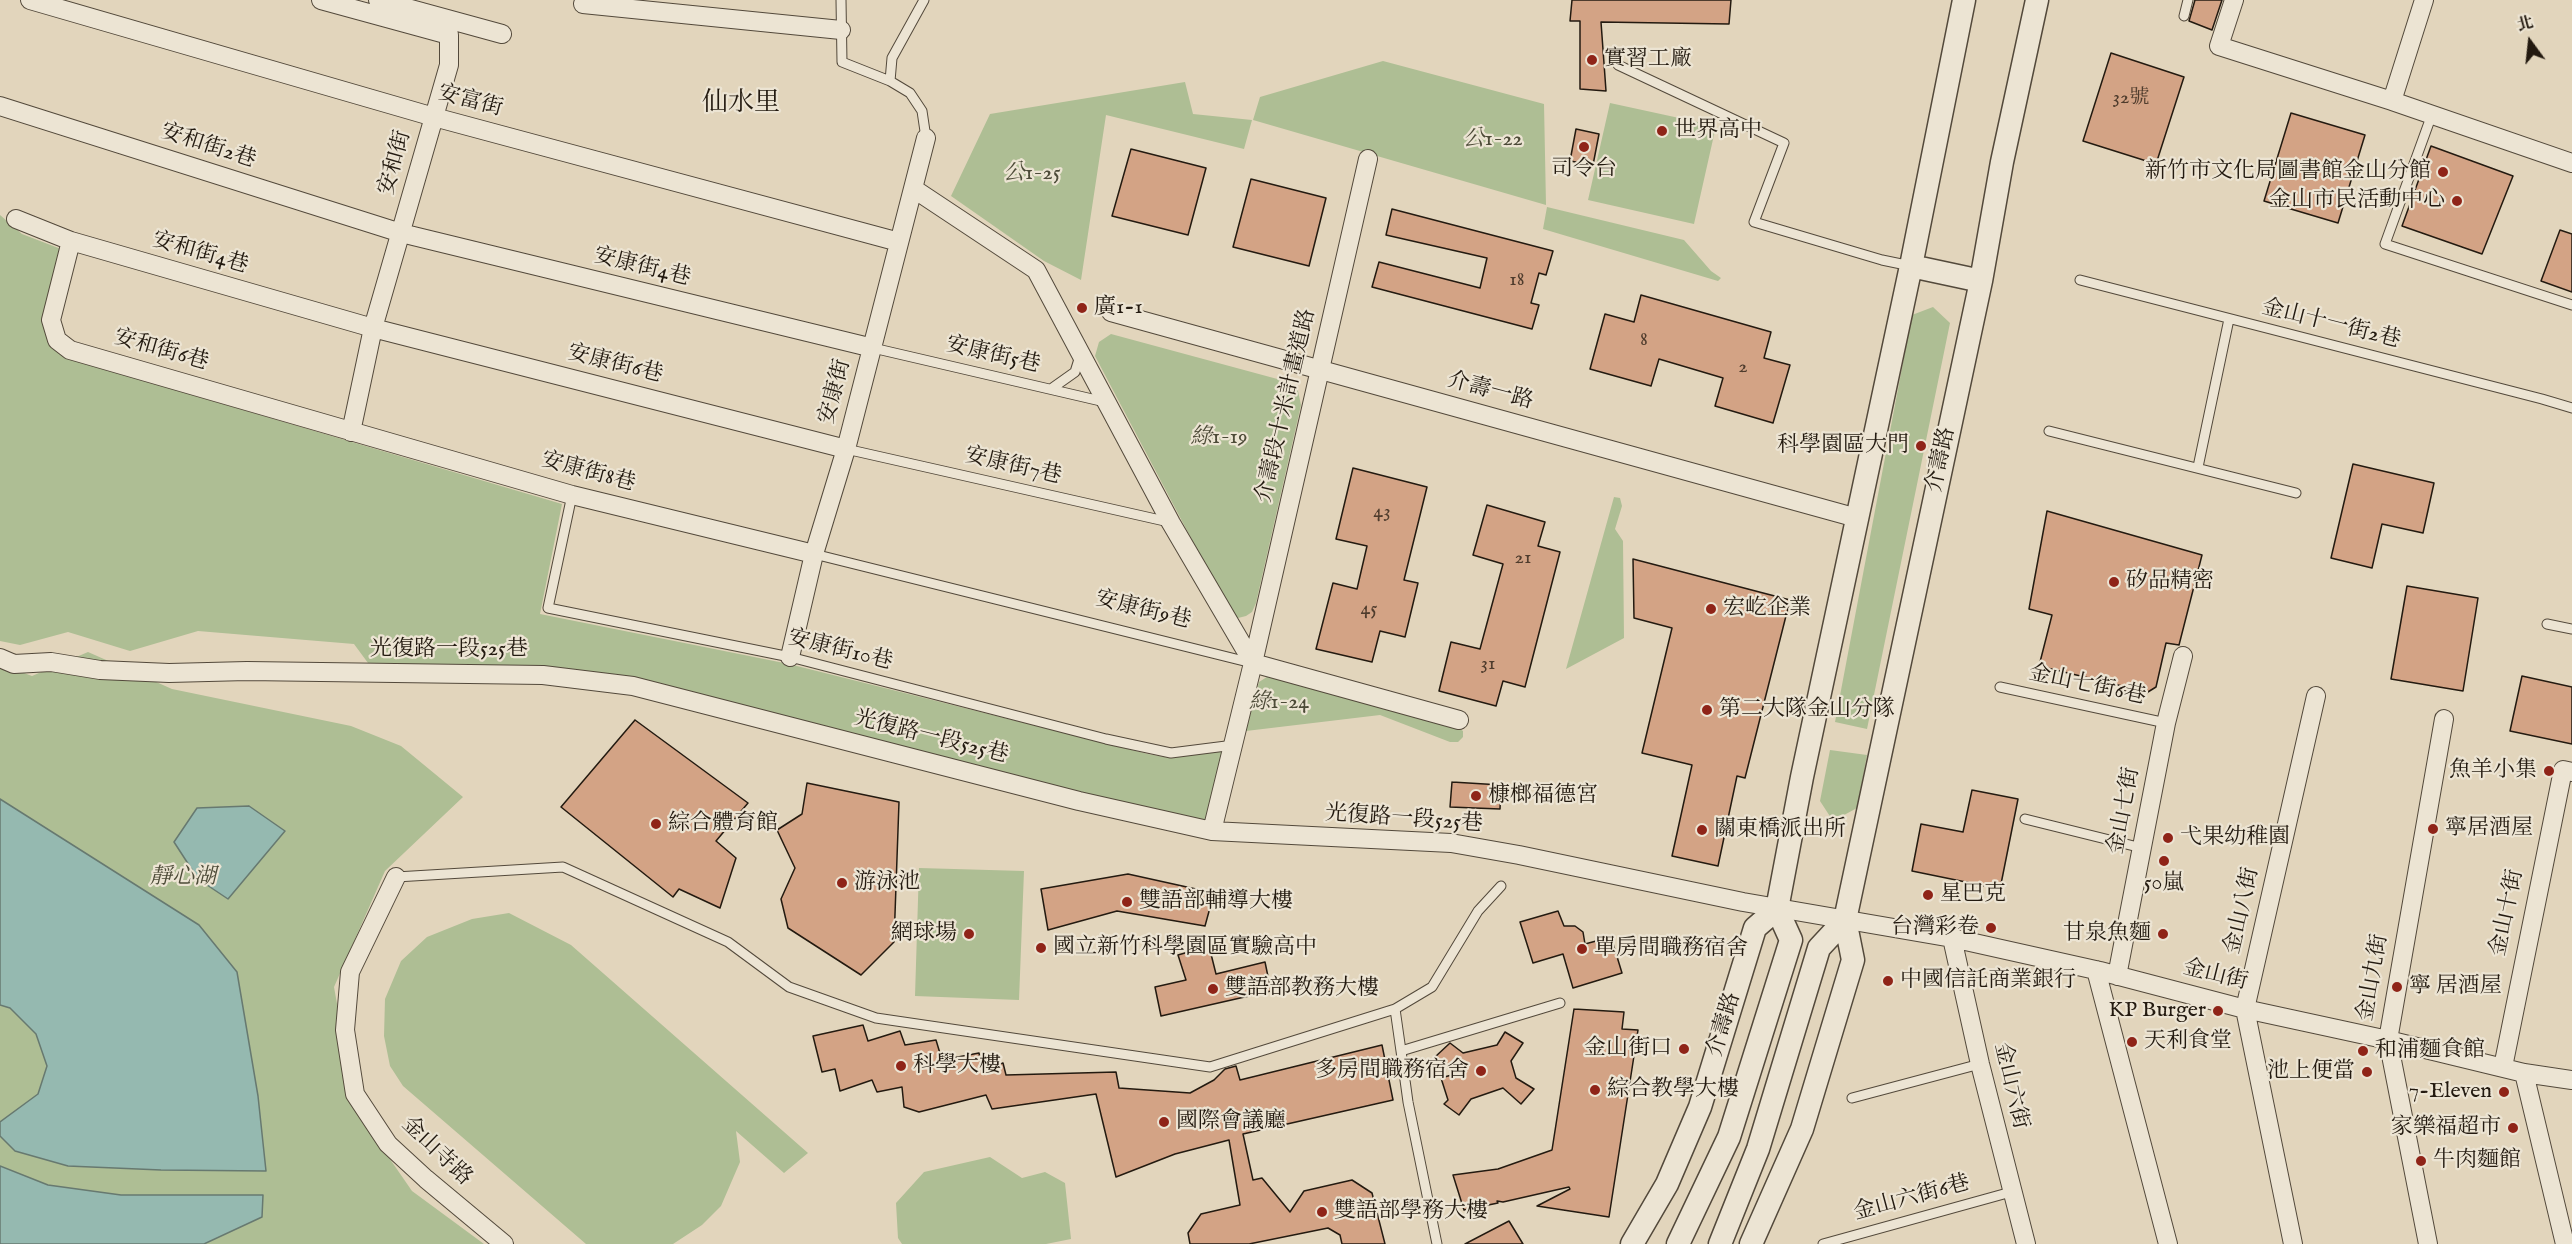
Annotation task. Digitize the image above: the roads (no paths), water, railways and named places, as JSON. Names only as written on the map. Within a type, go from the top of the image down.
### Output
[{"type":"street","name":"安富街","points":[[30,0],[434,117],[899,242]]},
{"type":"street","name":"安和街","points":[[321,0],[449,35],[450,65],[373,328],[351,432]]},
{"type":"street","points":[[378,0],[502,33]]},
{"type":"street","points":[[1777,909],[1964,0]]},
{"type":"street","name":"介壽路","points":[[1751,1244],[1802,1129],[1853,960],[1845,920],[1981,281],[2001,162],[2037,0]]},
{"type":"street","points":[[2234,0],[2219,46],[2392,101],[2432,117],[2572,163]]},
{"type":"street","points":[[2392,101],[2424,0]]},
{"type":"street","points":[[583,4],[842,30]]},
{"type":"street","name":"安和街2巷","points":[[0,106],[401,233]]},
{"type":"street","name":"安康街","points":[[790,657],[814,554],[846,449],[926,138]]},
{"type":"street","name":"介壽段十米計畫道路","points":[[1234,745],[1368,159]]},
{"type":"street","points":[[914,189],[1036,270],[1171,523],[1253,663]]},
{"type":"street","name":"安和街4巷","points":[[16,219],[71,241],[373,328]]},
{"type":"street","name":"安康街4巷","points":[[401,233],[873,348]]},
{"type":"street","name":"安和街6巷","points":[[71,241],[51,320],[57,340],[70,350],[351,432]]},
{"type":"street","points":[[1911,266],[1981,281]]},
{"type":"street","name":"介壽一路","points":[[1111,312],[1857,518]]},
{"type":"street","name":"安康街6巷","points":[[373,328],[846,449]]},
{"type":"street","name":"安康街8巷","points":[[351,432],[572,495],[814,554]]},
{"type":"street","name":"金山七街","points":[[2117,976],[2166,723],[2183,656]]},
{"type":"street","name":"光復路一段525巷","points":[[0,658],[14,664],[51,662],[100,670],[169,673],[247,671],[543,675],[633,686],[1079,801],[1212,831],[1451,843],[1777,909],[1845,920]]},
{"type":"street","name":"安康街9巷","points":[[1253,663],[1459,720]]},
{"type":"street","name":"金山八街","points":[[2293,1244],[2245,1009],[2316,696]]},
{"type":"street","name":"金山九街","points":[[2428,1244],[2388,1040],[2444,719]]},
{"type":"street","points":[[1212,831],[1234,745]]},
{"type":"street","name":"金山十街","points":[[2503,1067],[2514,1003],[2568,771]]},
{"type":"street","name":"金山寺路","points":[[396,877],[350,972],[345,1030],[355,1094],[388,1144],[504,1244]]},
{"type":"street","name":"介壽路","points":[[1632,1244],[1667,1184],[1700,1107],[1755,928],[1777,909],[1791,940],[1729,1137],[1678,1244]]},
{"type":"street","points":[[1720,1244],[1758,1149],[1819,948],[1845,920]]},
{"type":"street","name":"金山街","points":[[1845,920],[1952,938],[2096,970],[2245,1009],[2524,1073],[2572,1080]]},
{"type":"street","name":"金山六街","points":[[1952,938],[1980,1064],[2026,1244]]},
{"type":"street","points":[[2096,970],[2168,1244]]},
{"type":"street","points":[[2524,1073],[2565,1244]]},
{"type":"lane","points":[[841,0],[842,62],[890,81],[910,93],[922,111],[926,138]]},
{"type":"lane","points":[[890,81],[892,58],[924,0]]},
{"type":"lane","points":[[2184,16],[2188,0]]},
{"type":"lane","points":[[1618,65],[1784,143],[1754,222],[1882,260],[1911,266]]},
{"type":"lane","points":[[2432,117],[2385,244],[2572,305]]},
{"type":"lane","name":"金山十一街2巷","points":[[2080,280],[2572,408]]},
{"type":"lane","points":[[2198,467],[2229,319]]},
{"type":"lane","name":"安康街5巷","points":[[873,348],[1105,402]]},
{"type":"lane","points":[[1051,389],[1075,372],[1081,354]]},
{"type":"lane","points":[[2049,431],[2296,493]]},
{"type":"lane","name":"安康街7巷","points":[[846,449],[1171,523]]},
{"type":"lane","name":"安康街10巷","points":[[572,495],[548,608],[790,657],[1106,739],[1171,753],[1234,745]]},
{"type":"lane","name":"安康街9巷","points":[[814,554],[1253,663]]},
{"type":"lane","points":[[2547,624],[2572,629]]},
{"type":"lane","name":"金山七街6巷","points":[[2000,687],[2166,723]]},
{"type":"lane","points":[[2025,819],[2142,848]]},
{"type":"lane","points":[[396,877],[563,867],[728,942],[789,987],[876,1018],[1210,1066],[1395,1009],[1432,987],[1478,911],[1502,886]]},
{"type":"lane","points":[[1401,1051],[1560,1003]]},
{"type":"lane","points":[[1395,1009],[1408,1102],[1437,1244]]},
{"type":"lane","points":[[1852,1098],[1980,1064]]},
{"type":"lane","name":"金山六街6巷","points":[[1823,1244],[2011,1192]]},
{"type":"water","name":"靜心湖","points":[[0,799],[199,925],[237,972],[258,1096],[266,1171],[68,1166],[15,1151],[0,1136],[0,1122],[38,1094],[47,1066],[36,1034],[10,1008],[0,1005]]},
{"type":"water","points":[[249,806],[285,831],[228,899],[198,879],[174,842],[197,808]]},
{"type":"water","points":[[0,1166],[48,1185],[121,1195],[263,1195],[262,1217],[204,1244],[0,1244]]},
{"type":"place","name":"實習工廠","points":[[1592,60]]},
{"type":"place","name":"世界高中","points":[[1662,131]]},
{"type":"place","name":"司令台","points":[[1584,147]]},
{"type":"place","name":"新竹市文化局圖書館金山分館","points":[[2443,172]]},
{"type":"place","name":"金山市民活動中心","points":[[2457,201]]},
{"type":"place","name":"廣1-1","points":[[1082,308]]},
{"type":"place","name":"科學園區大門","points":[[1921,446]]},
{"type":"place","name":"矽品精密","points":[[2114,582]]},
{"type":"place","name":"宏屹企業","points":[[1711,609]]},
{"type":"place","name":"第二大隊金山分隊","points":[[1707,710]]},
{"type":"place","name":"魚羊小集","points":[[2549,771]]},
{"type":"place","name":"槺榔福德宮","points":[[1476,796]]},
{"type":"place","name":"綜合體育館","points":[[656,824]]},
{"type":"place","name":"寧居酒屋","points":[[2433,829]]},
{"type":"place","name":"關東橋派出所","points":[[1702,830]]},
{"type":"place","name":"弋果幼稚園","points":[[2168,838]]},
{"type":"place","name":"50嵐","points":[[2164,861]]},
{"type":"place","name":"游泳池","points":[[842,883]]},
{"type":"place","name":"星巴克","points":[[1928,895]]},
{"type":"place","name":"雙語部輔導大樓","points":[[1127,902]]},
{"type":"place","name":"台灣彩卷","points":[[1991,928]]},
{"type":"place","name":"網球場","points":[[969,934]]},
{"type":"place","name":"甘泉魚麵","points":[[2163,934]]},
{"type":"place","name":"國立新竹科學園區實驗高中","points":[[1041,948]]},
{"type":"place","name":"單房間職務宿舍","points":[[1582,949]]},
{"type":"place","name":"中國信託商業銀行","points":[[1888,981]]},
{"type":"place","name":"寧 居酒屋","points":[[2397,987]]},
{"type":"place","name":"雙語部教務大樓","points":[[1213,989]]},
{"type":"place","name":"KP Burger","points":[[2218,1011]]},
{"type":"place","name":"天利食堂","points":[[2132,1042]]},
{"type":"place","name":"金山街口","points":[[1684,1049]]},
{"type":"place","name":"和浦麵食館","points":[[2363,1051]]},
{"type":"place","name":"科學大樓","points":[[901,1066]]},
{"type":"place","name":"多房間職務宿舍","points":[[1481,1071]]},
{"type":"place","name":"池上便當","points":[[2367,1072]]},
{"type":"place","name":"綜合教學大樓","points":[[1595,1090]]},
{"type":"place","name":"7-Eleven","points":[[2504,1092]]},
{"type":"place","name":"國際會議廳","points":[[1164,1122]]},
{"type":"place","name":"家樂福超市","points":[[2513,1128]]},
{"type":"place","name":"牛肉麵館","points":[[2421,1161]]},
{"type":"place","name":"雙語部學務大樓","points":[[1322,1212]]},
{"type":"district","name":"仙水里","points":[[741,105]]},
{"type":"park label","name":"公1-22","points":[[1493,140]]},
{"type":"park label","name":"公1-25","points":[[1032,174]]},
{"type":"park label","name":"綠1-19","points":[[1219,438]]},
{"type":"park label","name":"綠1-24","points":[[1279,703]]}]
